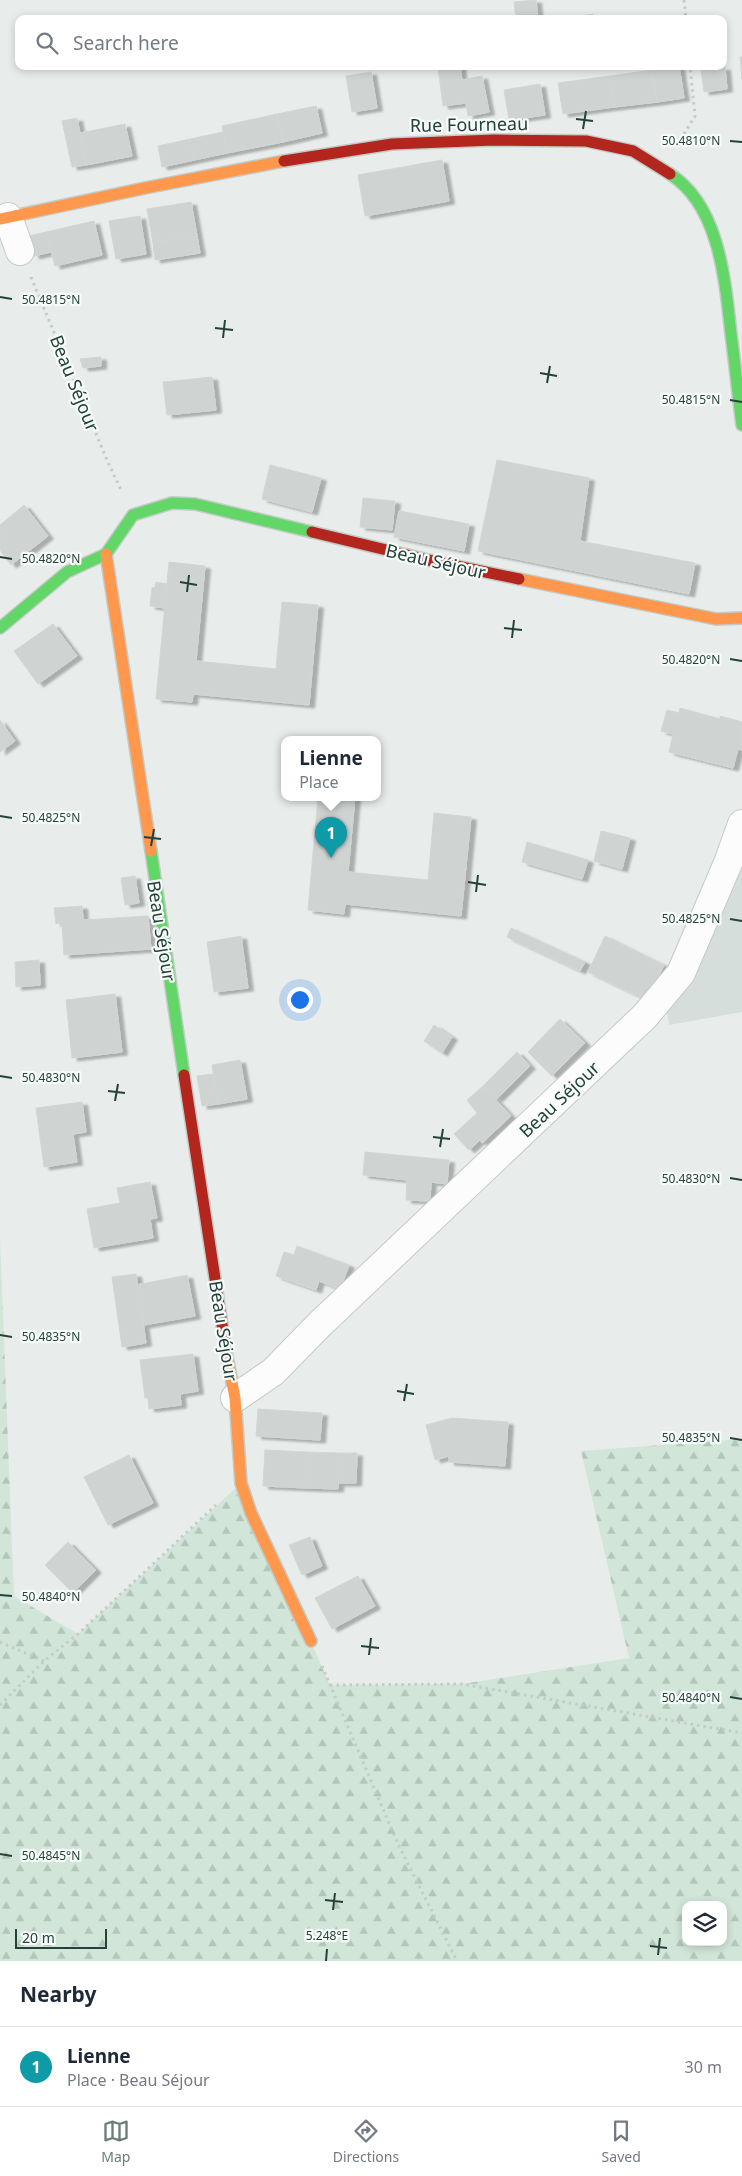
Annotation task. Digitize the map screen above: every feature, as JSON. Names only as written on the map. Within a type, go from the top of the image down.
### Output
[{"type":"street","name":"Rue Fourneau","points":[[4,218],[294,160],[392,144],[494,140],[586,140],[633,151],[676,178],[692,194],[712,227],[723,265],[742,425]]},
{"type":"street","points":[[4,218],[20,251]]},
{"type":"street","name":"Beau Séjour","points":[[133,515],[172,503],[195,504],[428,560],[716,619],[742,618]]},
{"type":"street","points":[[0,628],[67,572],[106,554],[133,515]]},
{"type":"street","name":"Beau Séjour","points":[[106,554],[227,1360],[235,1398],[273,1372],[320,1324],[645,1016],[681,973],[728,863],[742,824]]},
{"type":"street","points":[[235,1398],[241,1483],[251,1513],[311,1641]]},
{"type":"path","points":[[684,0],[686,15]]},
{"type":"path","points":[[662,170],[695,116],[690,70]]},
{"type":"path","name":"Beau Séjour","points":[[20,251],[106,460],[133,515]]},
{"type":"path","points":[[0,1705],[44,1661],[78,1634],[241,1483]]},
{"type":"path","points":[[0,1642],[44,1661]]},
{"type":"path","points":[[457,1961],[398,1844],[330,1685],[462,1684],[742,1733]]},
{"type":"shaded area","points":[[742,858],[742,1012],[669,1025],[667,1011],[694,968]]},
{"type":"green space","points":[[0,1238],[14,1596],[78,1634],[241,1483],[330,1685],[462,1684],[629,1658],[581,1451],[742,1439],[742,1961],[0,1961]]},
{"type":"building","points":[[536,0],[538,15],[516,15],[514,2]]},
{"type":"building","points":[[740,57],[742,57],[742,79]]},
{"type":"building","points":[[438,70],[461,70],[462,80],[482,76],[489,112],[468,116],[466,103],[443,106]]},
{"type":"building","points":[[652,70],[657,102],[614,107],[610,76]]},
{"type":"building","points":[[653,70],[680,70],[684,98],[657,102]]},
{"type":"building","points":[[701,70],[725,70],[727,89],[704,92]]},
{"type":"building","points":[[371,72],[377,108],[352,112],[346,76]]},
{"type":"building","points":[[610,76],[614,107],[563,114],[558,83]]},
{"type":"building","points":[[540,84],[545,115],[509,120],[504,90]]},
{"type":"building","points":[[316,106],[322,133],[283,142],[277,114]]},
{"type":"building","points":[[277,114],[283,142],[227,153],[222,126]]},
{"type":"building","points":[[77,118],[86,165],[72,167],[62,121]]},
{"type":"building","points":[[125,124],[132,156],[86,165],[80,133]]},
{"type":"building","points":[[223,132],[227,153],[194,160],[190,139]]},
{"type":"building","points":[[190,139],[194,160],[162,167],[158,146]]},
{"type":"building","points":[[442,160],[449,201],[365,216],[358,175]]},
{"type":"building","points":[[191,202],[197,236],[153,243],[147,209]]},
{"type":"building","points":[[140,216],[146,254],[116,259],[109,221]]},
{"type":"building","points":[[94,221],[102,255],[55,266],[46,232]]},
{"type":"building","points":[[46,232],[51,252],[34,256],[29,236]]},
{"type":"building","points":[[197,236],[200,253],[155,260],[153,243]]},
{"type":"building","points":[[101,357],[101,366],[83,368],[80,359]]},
{"type":"building","points":[[212,377],[216,410],[167,415],[163,382]]},
{"type":"building","points":[[497,460],[589,478],[580,541],[695,563],[689,594],[478,551]]},
{"type":"building","points":[[270,465],[321,478],[312,512],[262,499]]},
{"type":"building","points":[[363,498],[395,501],[392,530],[360,527]]},
{"type":"building","points":[[24,505],[48,536],[11,565],[0,550],[0,525]]},
{"type":"building","points":[[399,511],[469,524],[464,551],[394,537]]},
{"type":"building","points":[[169,562],[205,566],[196,661],[276,669],[282,602],[318,605],[309,705],[193,694],[192,702],[156,699]]},
{"type":"building","points":[[156,582],[167,584],[165,608],[150,606],[152,588],[155,587]]},
{"type":"building","points":[[53,624],[77,656],[38,684],[14,651]]},
{"type":"building","points":[[680,708],[720,719],[720,716],[742,722],[742,750],[738,749],[733,768],[669,752],[673,734],[661,731],[667,710],[679,713]]},
{"type":"building","points":[[0,720],[15,741],[0,752]]},
{"type":"building","points":[[318,801],[355,801],[348,872],[428,880],[434,813],[471,817],[461,916],[345,904],[344,914],[308,910]]},
{"type":"building","points":[[601,831],[630,838],[622,869],[594,861]]},
{"type":"building","points":[[527,842],[588,860],[582,879],[522,862]]},
{"type":"building","points":[[135,876],[139,903],[125,905],[121,878]]},
{"type":"building","points":[[82,906],[83,920],[148,916],[151,949],[64,955],[62,922],[56,924],[54,908]]},
{"type":"building","points":[[511,928],[585,962],[580,971],[507,937]]},
{"type":"building","points":[[241,936],[248,988],[214,992],[207,942]]},
{"type":"building","points":[[605,936],[664,965],[647,1000],[588,972]]},
{"type":"building","points":[[39,960],[40,985],[16,987],[15,962]]},
{"type":"building","points":[[115,994],[122,1052],[72,1058],[66,1000]]},
{"type":"building","points":[[560,1019],[585,1043],[552,1076],[528,1052]]},
{"type":"building","points":[[434,1025],[452,1037],[442,1053],[424,1041]]},
{"type":"building","points":[[517,1052],[530,1066],[497,1099],[483,1086]]},
{"type":"building","points":[[240,1060],[247,1099],[218,1104],[212,1065]]},
{"type":"building","points":[[213,1074],[218,1104],[202,1106],[197,1076]]},
{"type":"building","points":[[483,1086],[511,1116],[482,1143],[480,1140],[469,1150],[454,1134],[477,1113],[467,1100]]},
{"type":"building","points":[[82,1102],[86,1132],[73,1134],[77,1162],[44,1167],[36,1108]]},
{"type":"building","points":[[365,1152],[449,1160],[447,1184],[431,1182],[430,1201],[406,1200],[407,1180],[363,1175]]},
{"type":"building","points":[[150,1182],[157,1218],[150,1219],[153,1238],[94,1248],[87,1209],[120,1203],[117,1188]]},
{"type":"building","points":[[297,1246],[349,1265],[340,1289],[319,1281],[316,1290],[276,1276],[284,1252],[294,1255]]},
{"type":"building","points":[[136,1274],[146,1343],[122,1347],[112,1277]]},
{"type":"building","points":[[187,1275],[195,1316],[144,1325],[136,1285]]},
{"type":"building","points":[[193,1354],[198,1391],[180,1394],[181,1405],[149,1409],[148,1398],[145,1398],[140,1360]]},
{"type":"building","points":[[258,1409],[322,1413],[320,1440],[256,1436]]},
{"type":"building","points":[[452,1418],[508,1422],[505,1466],[449,1462],[449,1456],[435,1460],[426,1425]]},
{"type":"building","points":[[265,1450],[307,1452],[306,1488],[263,1486]]},
{"type":"building","points":[[307,1452],[339,1453],[338,1489],[306,1488]]},
{"type":"building","points":[[339,1453],[357,1453],[356,1483],[338,1483]]},
{"type":"building","points":[[129,1455],[153,1503],[108,1525],[84,1477]]},
{"type":"building","points":[[310,1537],[322,1566],[302,1575],[289,1545]]},
{"type":"building","points":[[68,1542],[96,1570],[73,1593],[45,1565]]},
{"type":"building","points":[[358,1576],[375,1606],[332,1629],[315,1598]]},
{"type":"traffic: fast","points":[[670,174],[687,188],[700,205],[710,225],[717,246],[726,291],[742,425]]},
{"type":"traffic: fast","points":[[0,628],[67,572],[106,554],[133,515],[172,503],[195,504],[312,532]]},
{"type":"traffic: fast","points":[[151,851],[184,1075]]},
{"type":"traffic: slow","points":[[0,219],[284,161]]},
{"type":"traffic: slow","points":[[106,554],[151,851]]},
{"type":"traffic: slow","points":[[519,579],[716,619],[742,618]]},
{"type":"traffic: slow","points":[[226,1351],[235,1398],[241,1483],[251,1513],[311,1641]]},
{"type":"traffic: jam","points":[[284,161],[392,144],[494,140],[586,141],[633,151],[670,174]]},
{"type":"traffic: jam","points":[[312,532],[428,560],[519,579]]},
{"type":"traffic: jam","points":[[184,1075],[226,1351]]},
{"type":"place","name":"Lienne","points":[[331,858]]}]
